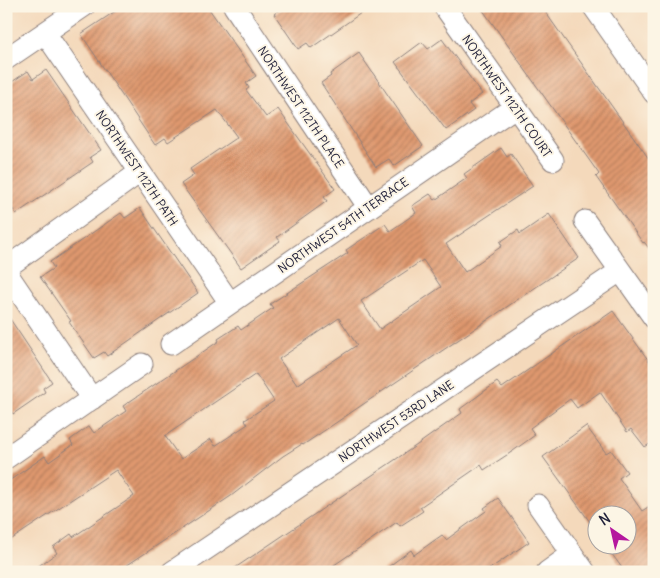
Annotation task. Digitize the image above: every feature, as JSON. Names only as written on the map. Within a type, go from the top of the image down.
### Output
[{"type":"street","points":[[6,59],[84,6]]},
{"type":"street","name":"NORTHWEST 112TH PLACE","points":[[234,6],[368,208]]},
{"type":"street","name":"NORTHWEST 112TH COURT","points":[[444,6],[553,160]]},
{"type":"street","points":[[593,6],[654,93]]},
{"type":"street","name":"NORTHWEST 112TH PATH","points":[[45,33],[230,303]]},
{"type":"street","name":"NORTHWEST 54TH TERRACE","points":[[171,344],[515,107]]},
{"type":"street","points":[[6,268],[140,172]]},
{"type":"street","points":[[585,221],[654,318]]},
{"type":"street","name":"NORTHWEST 53RD LANE","points":[[172,572],[620,271]]},
{"type":"street","points":[[6,272],[92,399]]},
{"type":"street","points":[[6,458],[142,364]]},
{"type":"street","points":[[538,505],[585,572]]},
{"type":"street","points":[[547,572],[572,554]]},
{"type":"building","points":[[123,6],[207,6],[256,76],[246,83],[249,88],[246,90],[266,117],[278,109],[335,189],[324,197],[327,201],[277,237],[280,241],[241,268],[181,184],[194,175],[190,169],[237,137],[217,110],[168,142],[165,138],[155,145],[81,34]]},
{"type":"building","points":[[285,6],[371,6],[311,48],[307,43],[298,49],[274,14]]},
{"type":"building","points":[[480,6],[541,6],[654,166],[654,254],[643,243],[596,177],[599,174]]},
{"type":"building","points":[[442,39],[482,94],[469,104],[474,110],[446,130],[395,62],[422,42],[428,49]]},
{"type":"building","points":[[359,53],[423,146],[394,166],[389,159],[376,167],[321,83]]},
{"type":"building","points":[[46,70],[101,150],[90,157],[93,162],[16,214],[12,208],[6,212],[6,86],[28,71],[33,79]]},
{"type":"building","points":[[501,148],[507,157],[511,154],[533,186],[446,244],[465,272],[502,246],[500,242],[518,230],[520,234],[549,214],[579,258],[303,445],[283,456],[231,496],[117,572],[30,572],[57,553],[53,547],[71,534],[73,537],[134,496],[116,470],[6,543],[6,483],[45,456],[49,462],[73,445],[70,440],[89,426],[94,433],[126,411],[123,406],[219,341],[218,339],[238,326],[241,330],[273,308],[270,304],[348,253],[346,250],[385,224],[390,231],[416,213],[412,206],[430,194],[435,200],[467,178],[464,174]],"holes":[[[423,260],[441,287],[380,329],[361,301]],[[339,318],[357,345],[297,385],[279,359]],[[256,374],[274,401],[245,420],[248,424],[215,446],[211,439],[181,459],[165,436]]]},
{"type":"building","points":[[140,208],[198,293],[107,356],[104,352],[94,358],[40,277],[54,268],[50,262],[121,213],[125,218]]},
{"type":"building","points":[[613,311],[654,368],[654,441],[645,447],[631,429],[627,432],[600,392],[577,408],[570,399],[530,428],[535,435],[513,451],[484,470],[481,465],[420,507],[423,511],[400,526],[397,522],[324,572],[229,572],[417,445],[462,413],[460,409],[497,382],[502,388]]},
{"type":"building","points":[[6,313],[52,382],[43,388],[45,392],[13,414],[6,404]]},
{"type":"building","points":[[586,426],[606,453],[611,450],[627,472],[619,478],[642,511],[654,503],[654,572],[625,572],[613,556],[638,556],[638,506],[588,506],[588,519],[543,457]]},
{"type":"building","points":[[498,498],[529,542],[485,572],[381,572],[411,550],[414,555],[442,535],[446,540],[486,511],[484,508]]}]
